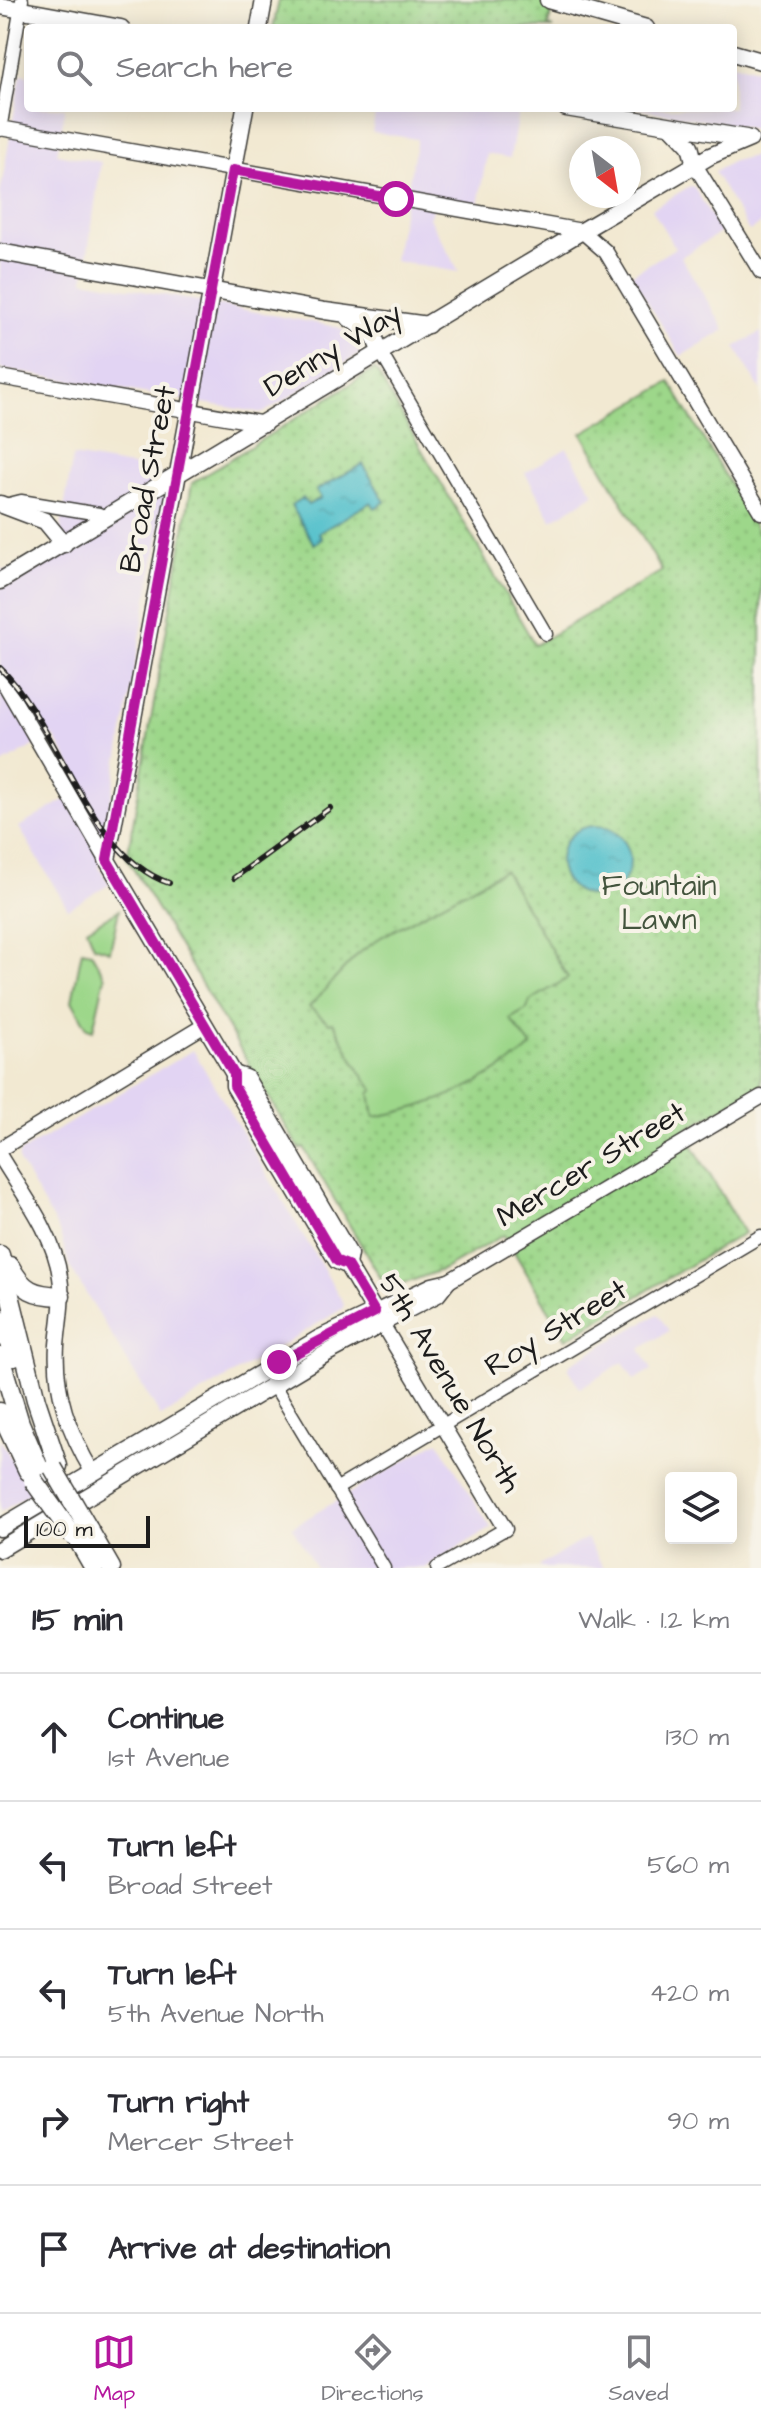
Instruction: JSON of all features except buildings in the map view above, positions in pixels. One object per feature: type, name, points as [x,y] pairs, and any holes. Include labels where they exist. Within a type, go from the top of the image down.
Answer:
[{"type":"highway","points":[[0,1246],[25,1289],[36,1294],[61,1296]]},
{"type":"highway","points":[[0,1255],[36,1400],[47,1472]]},
{"type":"highway","points":[[0,1319],[47,1472]]},
{"type":"highway","points":[[0,1357],[20,1423],[94,1568]]},
{"type":"highway","points":[[0,1412],[70,1496],[79,1535],[111,1568]]},
{"type":"main road","points":[[260,24],[264,0]]},
{"type":"main road","points":[[548,0],[632,24]]},
{"type":"main road","points":[[0,6],[21,5],[104,24]]},
{"type":"main road","points":[[737,54],[761,61]]},
{"type":"main road","name":"Broad Street","points":[[107,860],[244,112]]},
{"type":"main road","points":[[588,112],[756,140]]},
{"type":"main road","points":[[672,127],[690,146],[695,165],[761,272]]},
{"type":"main road","points":[[0,129],[582,231],[606,252],[761,512]]},
{"type":"main road","name":"Denny Way","points":[[0,581],[695,165],[756,140]]},
{"type":"main road","points":[[0,252],[325,311],[428,325]]},
{"type":"main road","points":[[325,311],[363,325],[377,339],[381,353]]},
{"type":"main road","points":[[0,377],[265,424]]},
{"type":"main road","points":[[2,505],[45,521],[64,544]]},
{"type":"main road","name":"5th Avenue North","points":[[0,676],[234,1074],[234,1086],[337,1261],[347,1265],[505,1529]]},
{"type":"main road","points":[[0,1149],[205,1025]]},
{"type":"main road","name":"Mercer Street","points":[[0,1549],[225,1415],[320,1338],[379,1318],[432,1285],[449,1281],[761,1097]]},
{"type":"main road","points":[[0,1156],[50,1243],[58,1266],[61,1296],[57,1361],[59,1390],[73,1437],[93,1473],[100,1476],[165,1438],[225,1415]]},
{"type":"main road","name":"Mercer Street","points":[[0,1528],[93,1473],[270,1377]]},
{"type":"street","points":[[0,129],[21,5]]},
{"type":"street","points":[[381,353],[546,634]]},
{"type":"street","points":[[2,505],[21,501],[99,514],[106,519]]},
{"type":"street","name":"Roy Street","points":[[336,1489],[761,1236]]},
{"type":"street","points":[[270,1377],[384,1568]]},
{"type":"street","points":[[437,1568],[505,1529]]},
{"type":"shaded area","points":[[737,64],[761,70],[761,130],[656,112],[737,112]]},
{"type":"shaded area","points":[[21,74],[24,74],[24,112],[64,112],[57,154],[101,162],[84,280],[337,327],[350,334],[362,353],[263,413],[0,369],[0,194]]},
{"type":"shaded area","points":[[375,112],[518,112],[510,158],[487,154],[478,205],[438,198],[429,218],[459,272],[394,261],[417,139],[372,132]]},
{"type":"shaded area","points":[[761,156],[761,224],[749,231],[714,172],[733,161]]},
{"type":"shaded area","points":[[690,186],[694,187],[721,232],[681,257],[725,330],[681,356],[631,275],[675,248],[652,209]]},
{"type":"shaded area","points":[[761,332],[761,390],[735,347]]},
{"type":"shaded area","points":[[567,448],[594,494],[552,520],[525,473]]},
{"type":"shaded area","points":[[73,456],[159,471],[165,499],[99,867],[110,884],[68,909],[19,827],[85,788],[53,735],[0,765],[0,569],[29,574],[56,557]]},
{"type":"shaded area","points":[[193,1050],[344,1304],[342,1309],[161,1417],[70,1267],[59,1231],[19,1161],[19,1153]]},
{"type":"shaded area","points":[[658,1314],[669,1331],[640,1349],[652,1370],[634,1380],[623,1362],[580,1388],[568,1368],[570,1364]]},
{"type":"shaded area","points":[[0,1439],[31,1493],[0,1512]]},
{"type":"shaded area","points":[[438,1441],[491,1528],[424,1568],[316,1568],[292,1527]]},
{"type":"shaded area","points":[[586,1538],[604,1568],[540,1568],[539,1566]]},
{"type":"green space","points":[[279,0],[555,0],[549,24],[274,24]]},
{"type":"green space","name":"Fountain Lawn","points":[[375,369],[535,645],[662,571],[582,433],[670,382],[761,537],[761,1085],[684,1131],[744,1233],[566,1339],[504,1235],[444,1269],[392,1288],[386,1287],[304,1148],[300,1150],[127,858],[192,483]]},
{"type":"green space","points":[[504,870],[568,978],[530,1001],[527,1009],[510,1019],[532,1047],[496,1072],[458,1092],[417,1107],[374,1117],[370,1093],[374,1090],[359,1070],[333,1022],[329,1023],[309,1007],[358,954],[381,937]]},
{"type":"green space","points":[[119,910],[110,951],[94,946],[87,929]]},
{"type":"green space","points":[[82,950],[91,952],[105,977],[93,1030],[87,1028],[72,1001]]},
{"type":"water","points":[[363,464],[385,502],[375,508],[371,502],[319,533],[322,539],[314,544],[291,505],[303,498],[308,505],[321,498],[316,490]]},
{"type":"water","points":[[602,826],[624,841],[630,861],[628,875],[620,886],[609,894],[588,896],[570,886],[562,875],[560,854],[570,836],[581,828]]},
{"type":"railway","points":[[0,668],[21,693],[96,819],[117,846],[141,868],[169,883]]},
{"type":"railway","points":[[234,878],[330,808]]},
{"type":"route","points":[[279,1362],[340,1327],[375,1312],[347,1265],[337,1261],[234,1086],[234,1074],[107,860],[136,712],[135,692],[178,477],[233,170],[396,199]]}]
